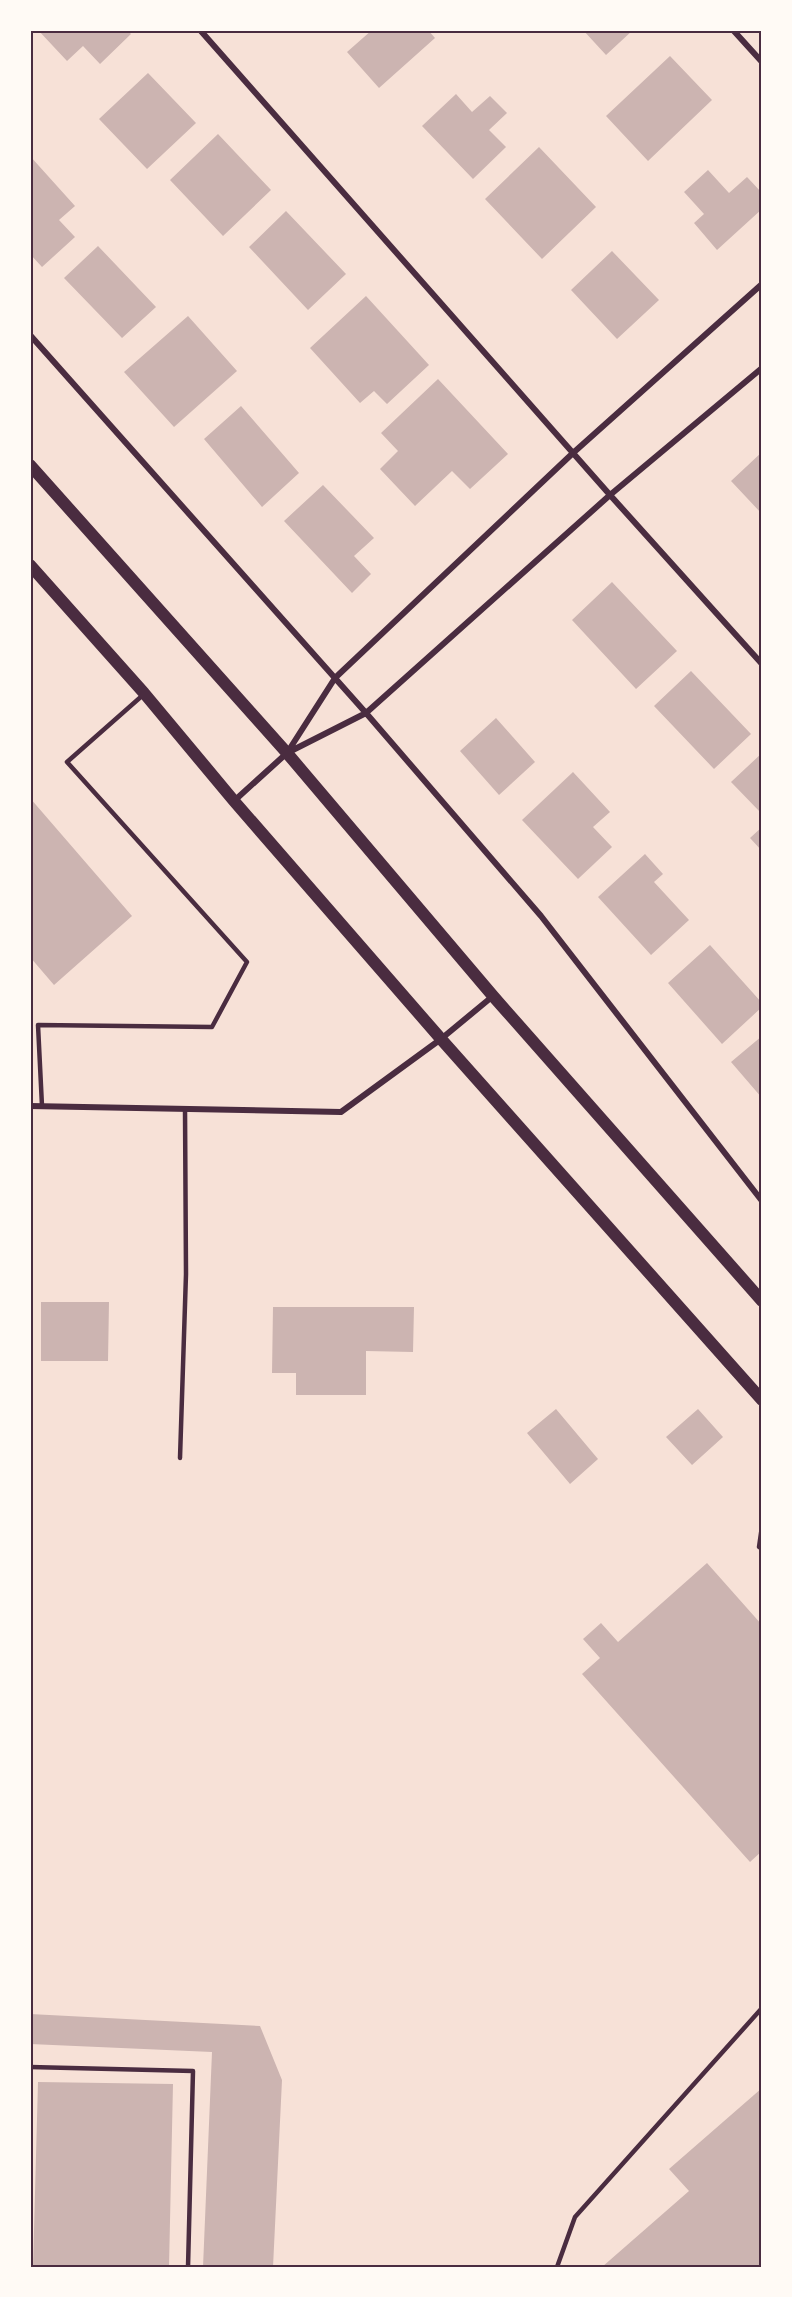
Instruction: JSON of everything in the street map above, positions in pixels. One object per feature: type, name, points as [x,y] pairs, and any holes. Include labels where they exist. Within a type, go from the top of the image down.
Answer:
[{"type":"main road","points":[[30,465],[287,753],[493,996],[762,1301]]},
{"type":"main road","points":[[30,565],[144,693],[234,801],[441,1039],[762,1400]]},
{"type":"street","points":[[200,30],[762,664]]},
{"type":"street","points":[[733,30],[762,62]]},
{"type":"street","points":[[287,753],[335,678],[573,453],[762,284]]},
{"type":"street","points":[[30,335],[366,712],[540,916],[762,1201]]},
{"type":"street","points":[[234,801],[287,753],[366,712],[610,495],[762,368]]},
{"type":"street","points":[[30,1106],[341,1112],[441,1039],[493,996]]},
{"type":"lane","points":[[42,1106],[38,1025],[212,1027],[248,962],[67,762],[144,693]]},
{"type":"lane","points":[[180,1458],[186,1274],[185,1109]]},
{"type":"lane","points":[[762,1526],[759,1547],[762,1550]]},
{"type":"lane","points":[[557,2267],[575,2217],[762,2008]]},
{"type":"lane","points":[[30,2067],[193,2071],[188,2267]]},
{"type":"building","points":[[38,30],[127,30],[131,34],[100,64],[83,46],[67,61]]},
{"type":"building","points":[[372,30],[428,30],[435,38],[379,88],[347,52]]},
{"type":"building","points":[[583,30],[633,30],[606,55]]},
{"type":"building","points":[[670,56],[712,100],[648,161],[606,116]]},
{"type":"building","points":[[148,73],[196,123],[147,169],[99,119]]},
{"type":"building","points":[[456,94],[472,112],[490,96],[507,113],[489,130],[506,147],[473,179],[422,126]]},
{"type":"building","points":[[218,134],[271,190],[223,236],[170,180]]},
{"type":"building","points":[[539,147],[596,207],[542,259],[485,199]]},
{"type":"building","points":[[30,156],[75,206],[59,220],[75,237],[42,267],[30,254]]},
{"type":"building","points":[[708,170],[729,193],[747,177],[762,193],[762,209],[717,250],[694,223],[704,214],[684,192]]},
{"type":"building","points":[[286,211],[346,274],[308,310],[249,247]]},
{"type":"building","points":[[98,246],[156,307],[122,338],[64,278]]},
{"type":"building","points":[[612,251],[659,300],[617,339],[571,290]]},
{"type":"building","points":[[366,296],[429,365],[387,404],[374,391],[360,403],[310,348]]},
{"type":"building","points":[[188,316],[237,371],[174,427],[124,372]]},
{"type":"building","points":[[438,379],[508,454],[470,489],[452,471],[415,506],[380,469],[398,451],[381,433]]},
{"type":"building","points":[[241,406],[299,473],[262,507],[204,439]]},
{"type":"building","points":[[762,452],[762,514],[731,481]]},
{"type":"building","points":[[323,485],[374,538],[354,556],[371,574],[352,593],[284,521]]},
{"type":"building","points":[[612,582],[677,651],[636,689],[572,620]]},
{"type":"building","points":[[691,671],[751,734],[714,769],[654,706]]},
{"type":"building","points":[[496,718],[535,762],[499,795],[460,751]]},
{"type":"building","points":[[762,753],[762,814],[731,782]]},
{"type":"building","points":[[573,772],[610,812],[593,827],[612,847],[578,879],[522,820]]},
{"type":"building","points":[[30,798],[132,916],[54,985],[30,957]]},
{"type":"building","points":[[762,827],[762,851],[750,838]]},
{"type":"building","points":[[645,854],[663,874],[654,882],[689,920],[651,955],[598,897]]},
{"type":"building","points":[[710,945],[762,1003],[762,1007],[722,1044],[668,983]]},
{"type":"building","points":[[762,1036],[762,1098],[731,1062]]},
{"type":"building","points":[[41,1302],[109,1302],[108,1361],[41,1361]]},
{"type":"building","points":[[273,1307],[414,1307],[413,1352],[366,1351],[366,1395],[296,1395],[296,1373],[272,1373]]},
{"type":"building","points":[[556,1409],[598,1459],[570,1484],[527,1433]]},
{"type":"building","points":[[698,1409],[723,1437],[692,1465],[666,1437]]},
{"type":"building","points":[[707,1563],[762,1625],[762,1851],[750,1862],[582,1674],[600,1658],[583,1639],[601,1623],[618,1642]]},
{"type":"building","points":[[30,2014],[260,2026],[282,2080],[273,2267],[203,2267],[212,2052],[30,2044]]},
{"type":"building","points":[[38,2082],[173,2084],[169,2267],[33,2267]]},
{"type":"building","points":[[762,2088],[762,2267],[602,2267],[689,2191],[669,2169]]}]
